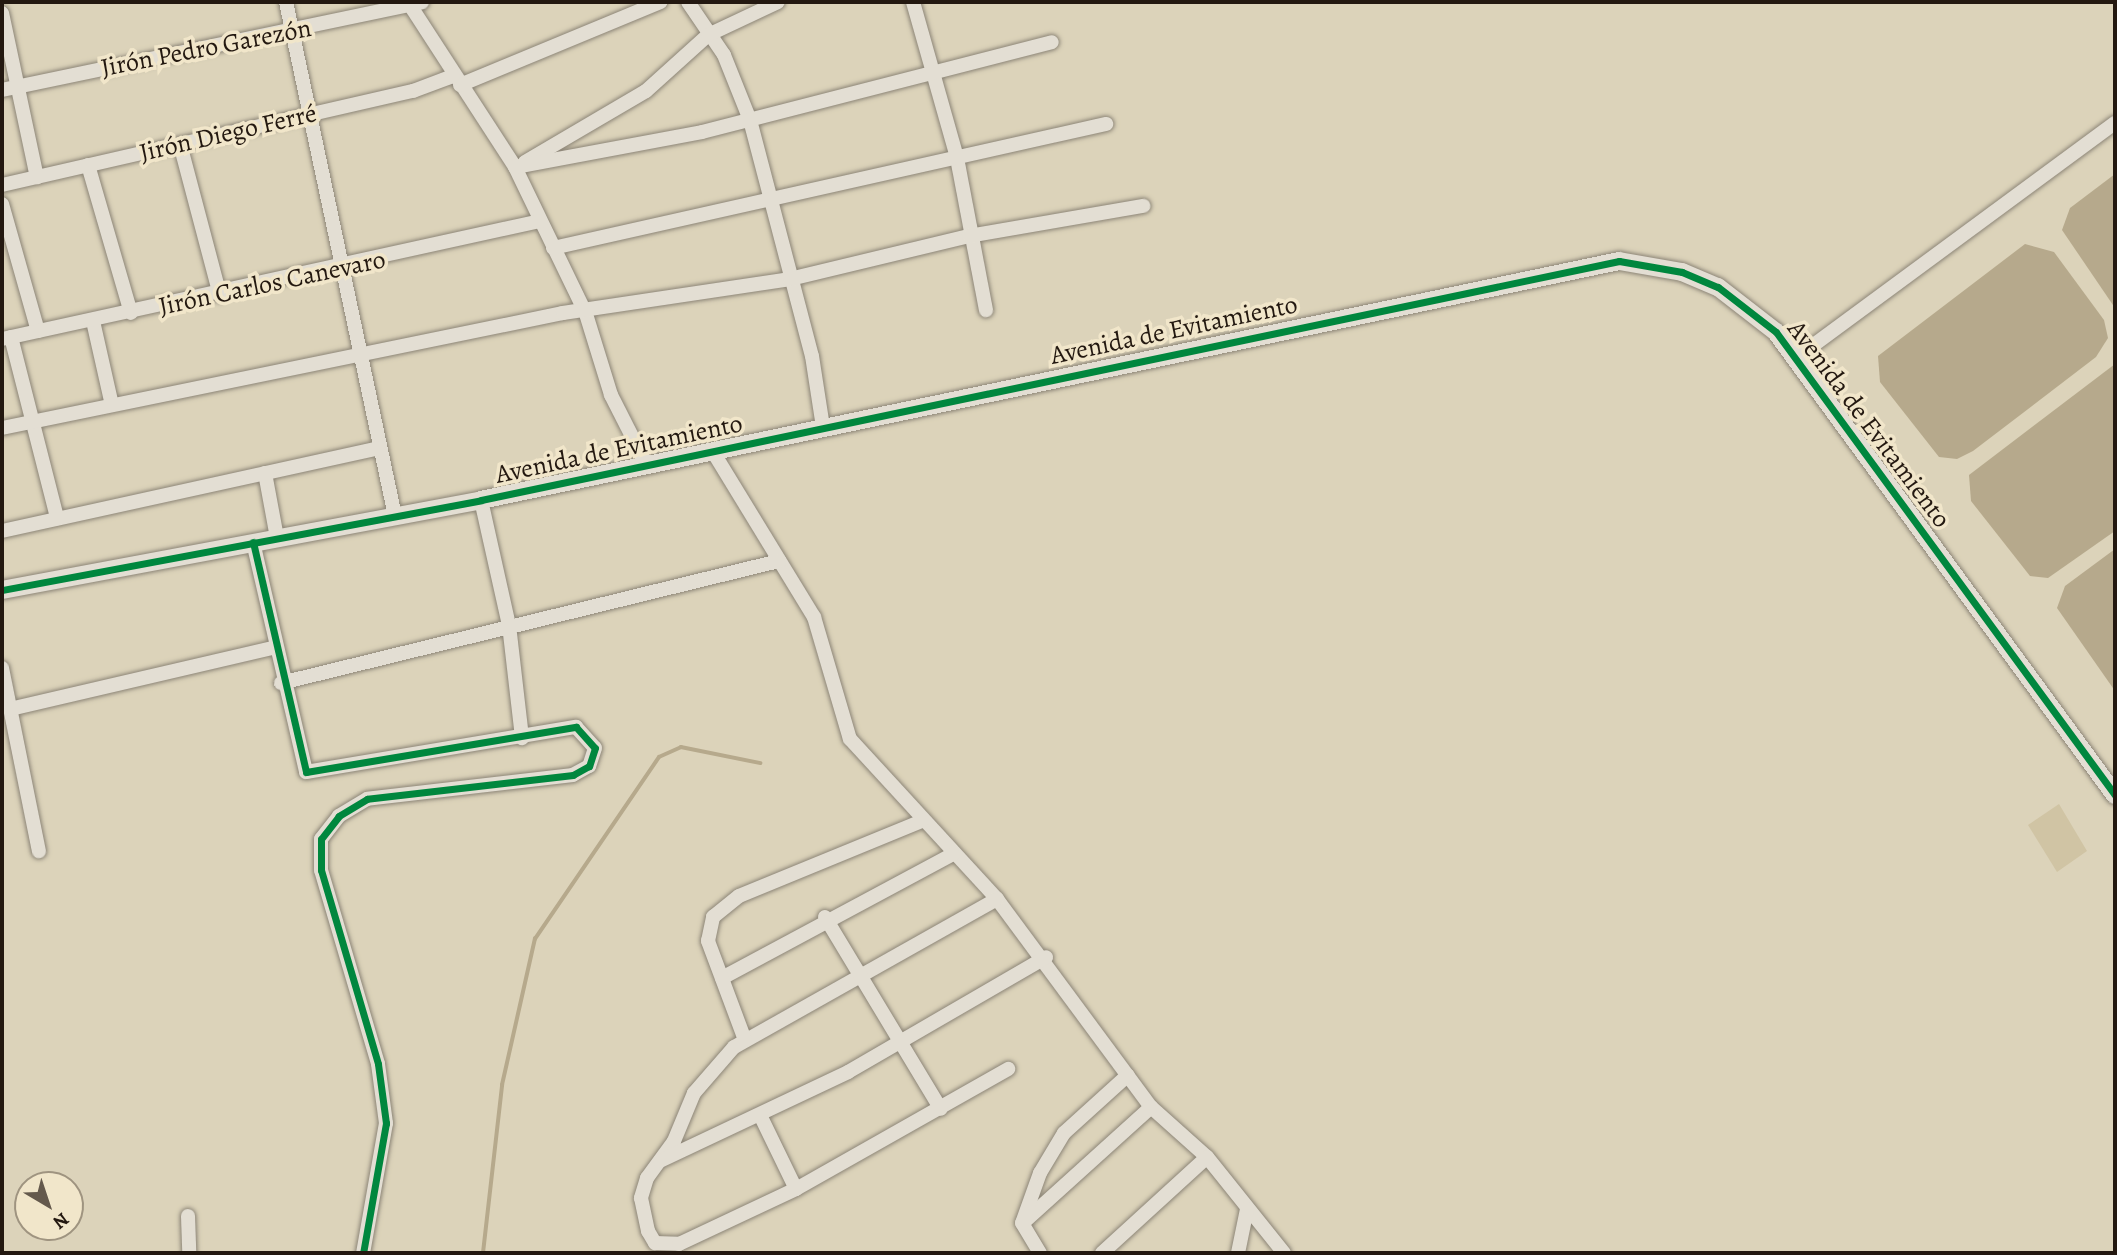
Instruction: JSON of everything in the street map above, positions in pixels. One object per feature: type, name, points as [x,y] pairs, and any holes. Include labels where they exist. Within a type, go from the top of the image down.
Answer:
[{"type":"street","points":[[286,2],[312,114],[357,355],[395,516]]},
{"type":"street","name":"Jirón Diego Ferré","points":[[2,184],[457,81],[660,2]]},
{"type":"street","points":[[688,2],[724,55],[750,120],[823,426]]},
{"type":"street","points":[[515,167],[646,91],[708,35],[778,2]]},
{"type":"street","points":[[913,2],[957,158],[969,236],[986,310]]},
{"type":"street","points":[[413,3],[457,81],[515,167],[586,314],[611,396],[646,464]]},
{"type":"street","name":"Jirón Pedro Garezón","points":[[2,90],[413,3]]},
{"type":"street","points":[[2,13],[37,177]]},
{"type":"street","points":[[515,167],[750,120],[1052,43]]},
{"type":"street","points":[[1796,358],[2115,123]]},
{"type":"street","points":[[554,248],[1106,124]]},
{"type":"street","points":[[180,144],[220,295]]},
{"type":"street","points":[[88,165],[131,313]]},
{"type":"street","points":[[2,204],[38,331]]},
{"type":"street","points":[[2,428],[564,313],[586,314],[790,279],[969,236],[1143,206]]},
{"type":"street","name":"Jirón Carlos Canevaro","points":[[6,338],[220,295],[540,221]]},
{"type":"street","name":"Avenida de Evitamiento","points":[[2,590],[481,500],[823,426],[1619,261],[1682,272],[1718,287],[1761,316],[1796,358],[2115,795]]},
{"type":"street","points":[[93,321],[111,405]]},
{"type":"street","points":[[6,338],[35,421],[57,518]]},
{"type":"street","points":[[2,531],[379,448]]},
{"type":"street","points":[[712,450],[814,617],[844,729],[922,821],[997,899],[1046,957],[1151,1107],[1207,1157],[1284,1253]]},
{"type":"street","points":[[265,473],[277,537]]},
{"type":"street","points":[[481,500],[509,625],[522,738]]},
{"type":"street","points":[[253,542],[281,683],[306,772],[576,727],[593,740],[594,758],[573,775],[367,799],[339,816],[321,839],[321,870],[378,1064],[386,1123],[363,1253]]},
{"type":"street","points":[[281,683],[779,561]]},
{"type":"street","points":[[8,717],[273,648]]},
{"type":"street","points":[[2,668],[8,717],[39,851]]},
{"type":"street","points":[[745,1040],[708,941],[713,917],[739,896],[922,821]]},
{"type":"street","points":[[722,978],[825,917],[953,854]]},
{"type":"street","points":[[997,899],[862,978],[745,1040],[700,1085],[659,1162],[641,1198],[648,1231],[661,1246],[679,1244],[796,1189],[1008,1069]]},
{"type":"street","points":[[825,917],[941,1109]]},
{"type":"street","points":[[659,1162],[761,1117],[900,1043],[1046,957]]},
{"type":"street","points":[[1040,1253],[1023,1223],[1040,1173],[1064,1133],[1128,1075]]},
{"type":"street","points":[[1023,1223],[1151,1107]]},
{"type":"street","points":[[761,1117],[796,1189]]},
{"type":"street","points":[[1102,1253],[1207,1157]]},
{"type":"street","points":[[1238,1253],[1247,1209]]},
{"type":"street","points":[[188,1216],[192,1251]]},
{"type":"shaded area","points":[[2115,174],[2115,308],[2062,230],[2070,208]]},
{"type":"shaded area","points":[[2025,244],[2054,252],[2104,320],[2108,338],[2096,357],[1973,451],[1957,459],[1939,457],[1880,382],[1878,356]]},
{"type":"shaded area","points":[[2115,364],[2115,531],[2048,578],[2030,576],[1971,501],[1969,475]]},
{"type":"shaded area","points":[[2115,549],[2115,691],[2057,608],[2065,586]]},
{"type":"shaded area","points":[[2059,804],[2087,851],[2057,872],[2028,825]]},
{"type":"waterway","points":[[483,1253],[502,1085],[535,939],[659,757],[681,747],[760,763]]},
{"type":"cycle path","points":[[2,590],[481,500],[1619,261],[1682,272],[1718,287],[1776,332],[2115,795]]},
{"type":"cycle path","points":[[253,542],[306,772],[576,727],[595,748],[589,766],[573,775],[367,799],[339,816],[321,839],[321,870],[378,1064],[386,1123],[363,1253]]}]
